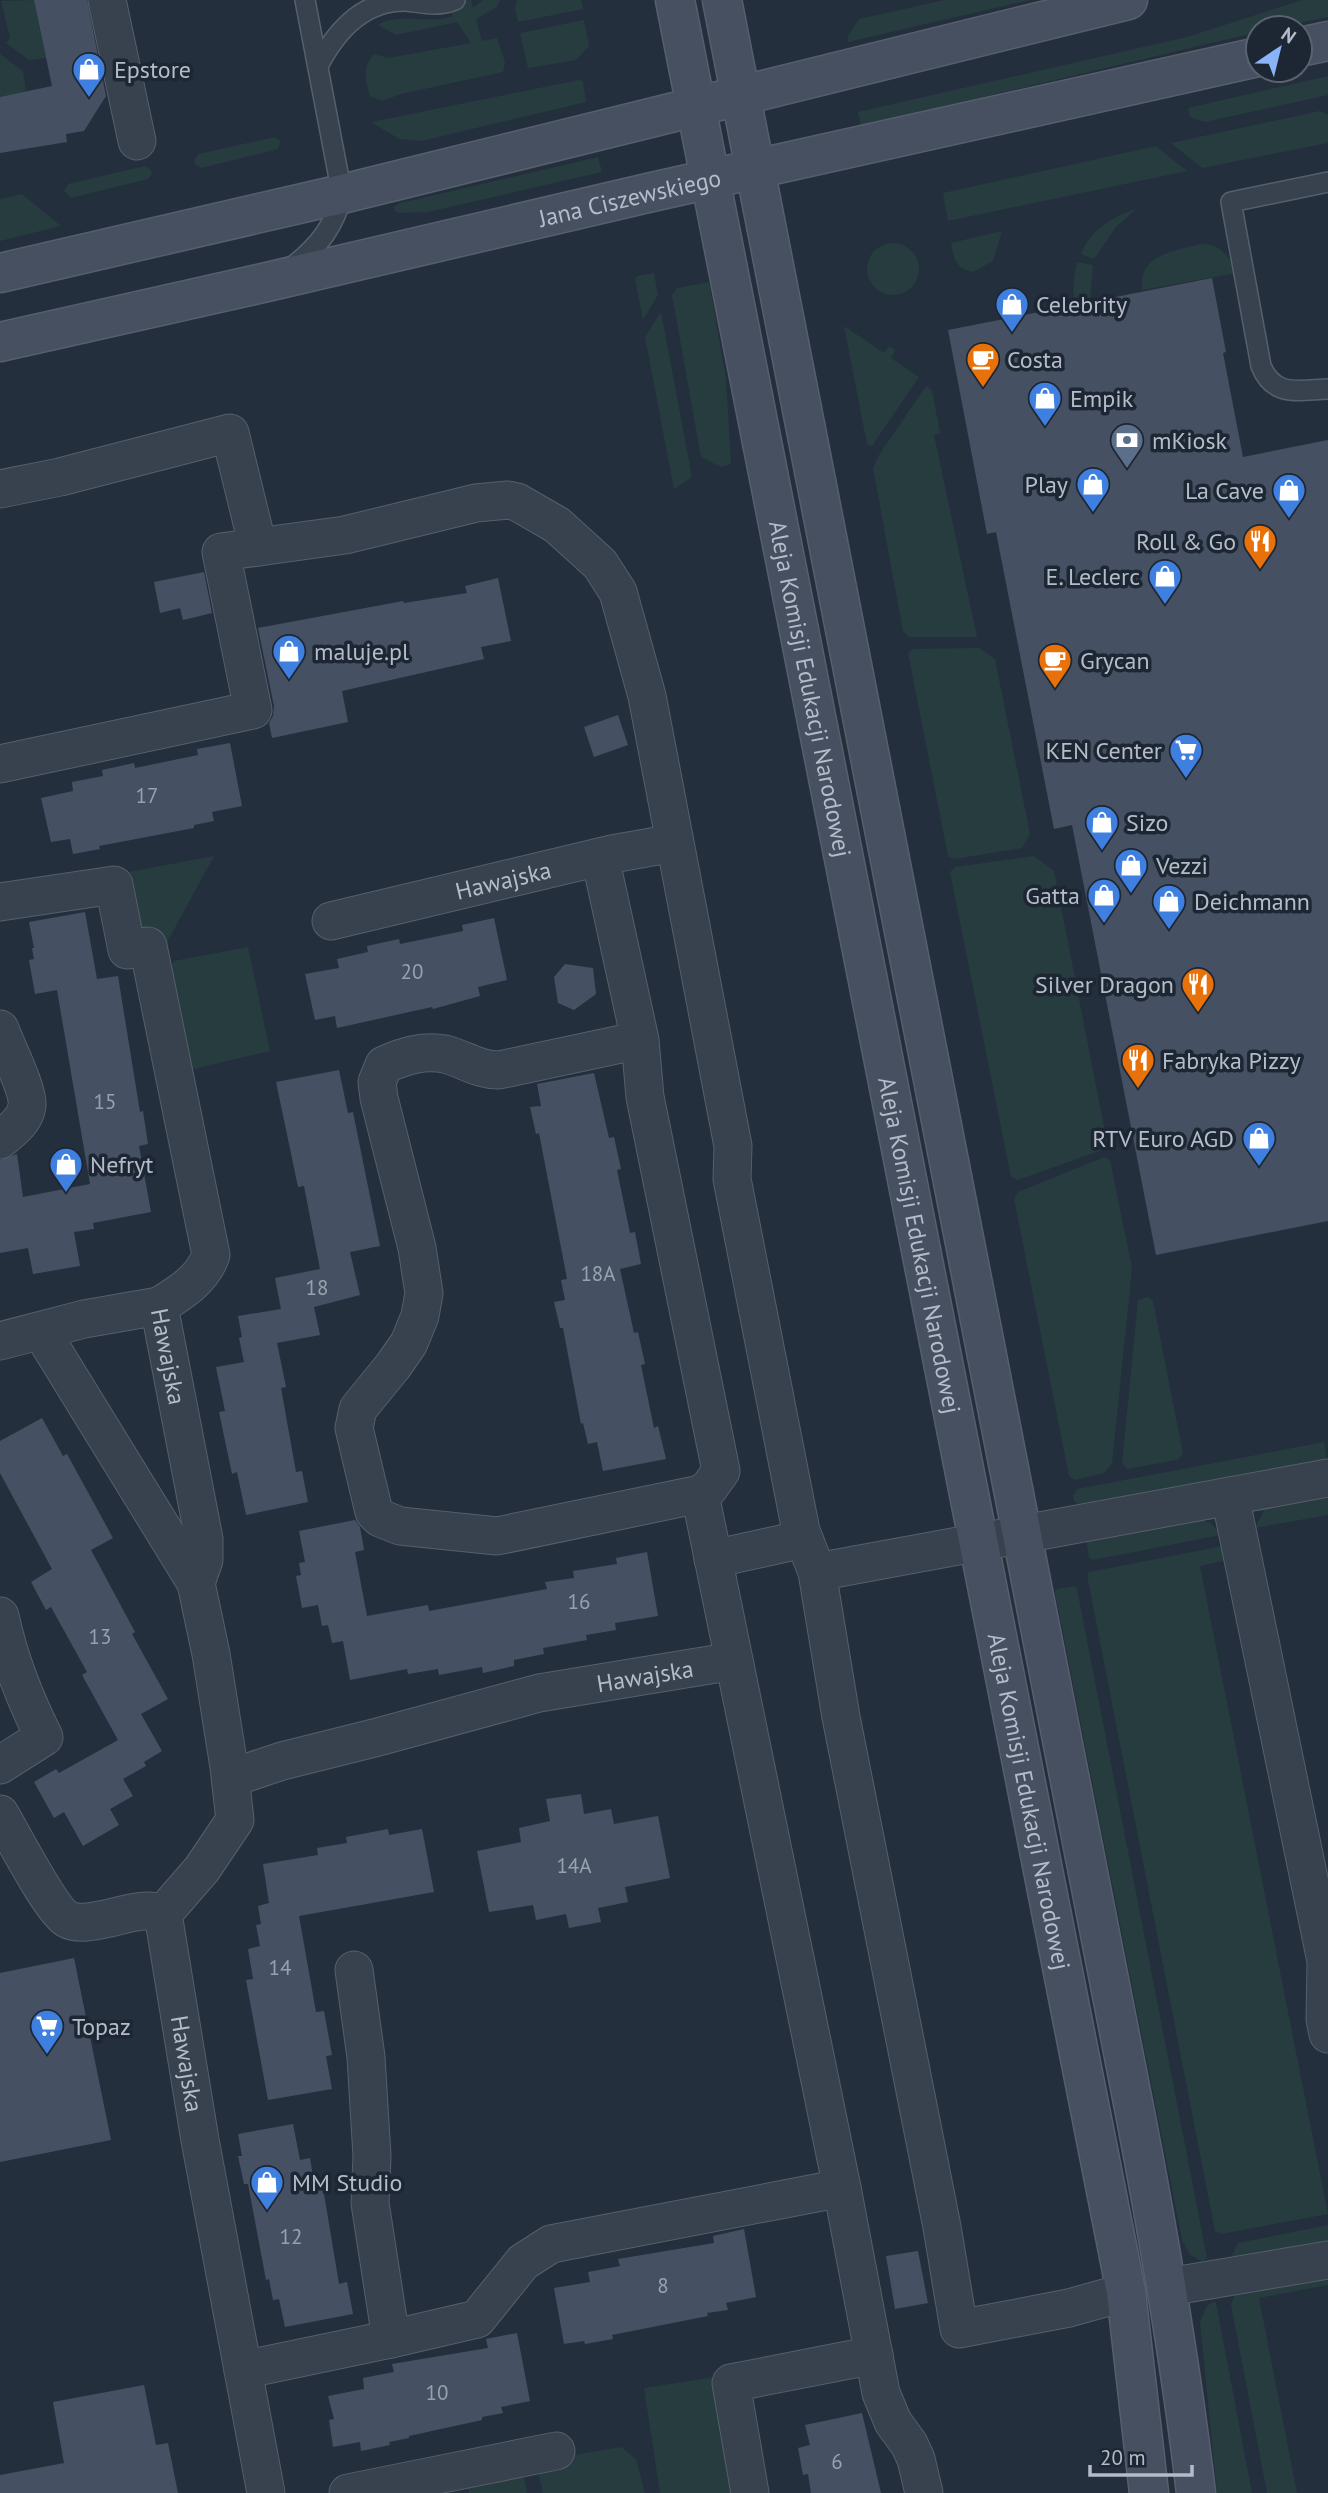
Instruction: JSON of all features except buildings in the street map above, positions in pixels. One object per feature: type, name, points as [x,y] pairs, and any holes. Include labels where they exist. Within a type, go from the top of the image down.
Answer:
[{"type":"main road","name":"Aleja Komisji Edukacji Narodowej","points":[[675,0],[1126,2292],[1149,2493]]},
{"type":"main road","name":"Aleja Komisji Edukacji Narodowej","points":[[722,0],[1168,2287],[1181,2365],[1196,2493]]},
{"type":"main road","points":[[0,273],[342,194],[1128,0]]},
{"type":"main road","name":"Jana Ciszewskiego","points":[[0,342],[1244,60]]},
{"type":"street","points":[[107,0],[137,141]]},
{"type":"street","points":[[0,489],[61,477],[230,433],[258,547]]},
{"type":"street","points":[[0,764],[253,710],[221,552],[345,535],[476,503],[508,500],[517,502],[557,525],[600,564],[618,592],[647,696],[733,1146],[732,1179],[810,1555],[942,2227],[959,2329],[1069,2308],[1126,2292]]},
{"type":"street","name":"Hawajska","points":[[331,921],[600,857],[674,844]]},
{"type":"street","points":[[600,857],[639,1040],[645,1097],[722,1471],[709,1488],[700,1494],[497,1535],[400,1526],[380,1518],[374,1512],[354,1427],[358,1409],[409,1343],[420,1316],[424,1293],[417,1248],[379,1098],[377,1082],[384,1065],[402,1056],[422,1053],[445,1054],[484,1070],[499,1070],[639,1040]]},
{"type":"street","name":"Hawajska","points":[[0,902],[114,884],[127,950],[148,946],[211,1255],[200,1275],[187,1288],[159,1306],[204,1539],[204,1560],[196,1583],[211,1654],[235,1820],[202,1869],[163,1914],[200,2140],[266,2493]]},
{"type":"street","points":[[0,1029],[27,1105],[22,1121],[0,1140]]},
{"type":"street","points":[[0,1341],[84,1319],[159,1306]]},
{"type":"street","points":[[41,1331],[196,1583]]},
{"type":"street","points":[[713,1559],[810,1555],[977,1542],[1328,1478]]},
{"type":"street","points":[[700,1494],[842,2188],[881,2393],[893,2422],[916,2459],[924,2493]]},
{"type":"street","points":[[1230,1496],[1326,1961],[1327,2024]]},
{"type":"street","points":[[0,1616],[8,1655],[44,1737],[0,1765]]},
{"type":"street","name":"Hawajska","points":[[231,1778],[282,1761],[539,1693],[734,1661]]},
{"type":"street","points":[[0,1814],[55,1907],[68,1920],[92,1921],[148,1910],[163,1914]]},
{"type":"street","points":[[354,1969],[366,2057],[372,2155],[370,2203],[391,2339]]},
{"type":"street","points":[[243,2370],[477,2319],[523,2262],[551,2244],[842,2188]]},
{"type":"street","points":[[1168,2287],[1328,2260]]},
{"type":"street","points":[[750,2493],[731,2383],[874,2355]]},
{"type":"street","points":[[348,2493],[556,2451]]},
{"type":"lane","points":[[267,282],[293,267],[316,247],[330,229],[342,194],[305,0]]},
{"type":"lane","points":[[318,66],[337,33],[371,7],[398,1],[437,5],[455,0]]},
{"type":"lane","points":[[1328,182],[1231,202],[1261,366],[1266,377],[1277,388],[1292,391],[1328,389]]},
{"type":"green space","points":[[34,0],[46,58],[29,60],[6,43],[10,38],[1,1]]},
{"type":"green space","points":[[444,0],[471,0],[473,8],[483,0],[500,0],[497,7],[476,19],[482,41],[497,38],[505,62],[503,72],[401,94],[382,101],[370,96],[366,74],[374,54],[388,58],[471,43],[457,22],[396,35],[378,25],[395,19],[453,16]]},
{"type":"green space","points":[[517,0],[581,0],[583,9],[518,22],[515,9]]},
{"type":"green space","points":[[945,0],[1030,0],[848,42],[848,36],[859,19]]},
{"type":"green space","points":[[1302,0],[1328,0],[1328,17],[1314,20],[1314,14],[1258,14]]},
{"type":"green space","points":[[1244,19],[1244,35],[861,126],[858,112],[1187,37]]},
{"type":"green space","points":[[584,20],[589,46],[576,60],[528,68],[520,33]]},
{"type":"green space","points":[[0,54],[23,71],[26,92],[0,97]]},
{"type":"green space","points":[[1328,76],[1328,95],[1205,122],[1190,117],[1188,108],[1293,84],[1314,84],[1314,79]]},
{"type":"green space","points":[[583,81],[586,102],[421,141],[399,139],[371,122]]},
{"type":"green space","points":[[1320,111],[1328,115],[1328,143],[1202,168],[1171,143]]},
{"type":"green space","points":[[275,137],[281,141],[278,149],[201,168],[194,161],[198,154]]},
{"type":"green space","points":[[1156,146],[1187,171],[948,221],[943,193]]},
{"type":"green space","points":[[598,157],[602,172],[428,212],[395,211],[394,207],[400,203]]},
{"type":"green space","points":[[145,166],[152,174],[148,179],[71,198],[64,191],[68,184]]},
{"type":"green space","points":[[22,194],[61,226],[0,241],[0,199]]},
{"type":"green space","points":[[1136,209],[1116,227],[1094,259],[1081,254],[1090,238],[1103,225]]},
{"type":"green space","points":[[1002,231],[993,261],[973,272],[962,268],[956,262],[951,243]]},
{"type":"green space","points":[[893,243],[912,250],[919,269],[912,288],[893,295],[874,288],[867,269],[874,250]]},
{"type":"green space","points":[[1200,244],[1223,251],[1236,273],[1142,290],[1142,278],[1151,262],[1159,256]]},
{"type":"green space","points":[[1077,262],[1093,265],[1090,301],[1073,304],[1074,277]]},
{"type":"green space","points":[[654,273],[658,295],[643,320],[635,279],[637,276]]},
{"type":"green space","points":[[709,282],[726,378],[731,464],[721,467],[701,457],[672,295],[677,288]]},
{"type":"green space","points":[[661,312],[692,477],[674,489],[645,337]]},
{"type":"green space","points":[[844,326],[884,353],[889,346],[896,350],[891,358],[919,377],[872,446],[867,444]]},
{"type":"green space","points":[[926,386],[932,390],[940,433],[934,435],[977,637],[909,637],[903,631],[873,468]]},
{"type":"green space","points":[[979,648],[995,659],[1030,834],[1022,848],[954,859],[948,856],[908,653],[914,649]]},
{"type":"green space","points":[[214,856],[165,946],[132,938],[118,874]]},
{"type":"green space","points":[[1034,856],[1054,871],[1107,1142],[1102,1150],[1018,1180],[1011,1177],[950,872],[955,867]]},
{"type":"green space","points":[[248,947],[270,1051],[185,1071],[164,977],[174,961]]},
{"type":"green space","points":[[1104,1157],[1110,1160],[1132,1268],[1112,1464],[1104,1473],[1074,1480],[1069,1476],[1014,1199],[1018,1192]]},
{"type":"green space","points":[[1148,1297],[1153,1301],[1183,1454],[1177,1460],[1127,1469],[1122,1463],[1138,1300]]},
{"type":"green space","points":[[1324,1442],[1327,1460],[1081,1507],[1074,1501],[1073,1496],[1077,1489]]},
{"type":"green space","points":[[1328,1489],[1328,1515],[1255,1528],[1267,1505]]},
{"type":"green space","points":[[1194,1517],[1212,1524],[1221,1535],[1093,1560],[1089,1558],[1086,1539]]},
{"type":"green space","points":[[1223,1546],[1227,1560],[1200,1566],[1328,2214],[1221,2234],[1215,2231],[1087,1575],[1089,1572]]},
{"type":"green space","points":[[1074,1586],[1077,1589],[1207,2258],[1202,2261],[1190,2255],[1182,2240],[1055,1592],[1057,1589]]},
{"type":"green space","points":[[1328,2225],[1328,2241],[1230,2260],[1238,2243]]},
{"type":"green space","points":[[1328,2277],[1328,2285],[1259,2298],[1297,2493],[1267,2493],[1231,2305],[1236,2292]]},
{"type":"green space","points":[[1216,2303],[1252,2493],[1217,2493],[1200,2322],[1207,2306]]},
{"type":"green space","points":[[715,2377],[742,2493],[660,2493],[644,2388]]},
{"type":"green space","points":[[621,2447],[636,2459],[645,2493],[543,2493],[536,2464]]},
{"type":"green space","points":[[522,2467],[527,2493],[469,2493],[466,2478]]},
{"type":"place","name":"Epstore","points":[[89,99]]},
{"type":"place","name":"Celebrity","points":[[1012,334]]},
{"type":"place","name":"Costa","points":[[983,389]]},
{"type":"place","name":"Empik","points":[[1045,428]]},
{"type":"place","name":"mKiosk","points":[[1127,470]]},
{"type":"place","name":"Play","points":[[1093,514]]},
{"type":"place","name":"La Cave","points":[[1289,520]]},
{"type":"place","name":"Roll & Go","points":[[1260,571]]},
{"type":"place","name":"E. Leclerc","points":[[1165,606]]},
{"type":"place","name":"maluje.pl","points":[[289,681]]},
{"type":"place","name":"Grycan","points":[[1055,690]]},
{"type":"place","name":"KEN Center","points":[[1186,780]]},
{"type":"place","name":"Sizo","points":[[1102,852]]},
{"type":"place","name":"Vezzi","points":[[1131,895]]},
{"type":"place","name":"Gatta","points":[[1104,925]]},
{"type":"place","name":"Deichmann","points":[[1169,931]]},
{"type":"place","name":"Silver Dragon","points":[[1198,1014]]},
{"type":"place","name":"Fabryka Pizzy","points":[[1138,1090]]},
{"type":"place","name":"RTV Euro AGD","points":[[1259,1168]]},
{"type":"place","name":"Nefryt","points":[[66,1194]]},
{"type":"place","name":"Topaz","points":[[47,2056]]},
{"type":"place","name":"MM Studio","points":[[267,2212]]}]
